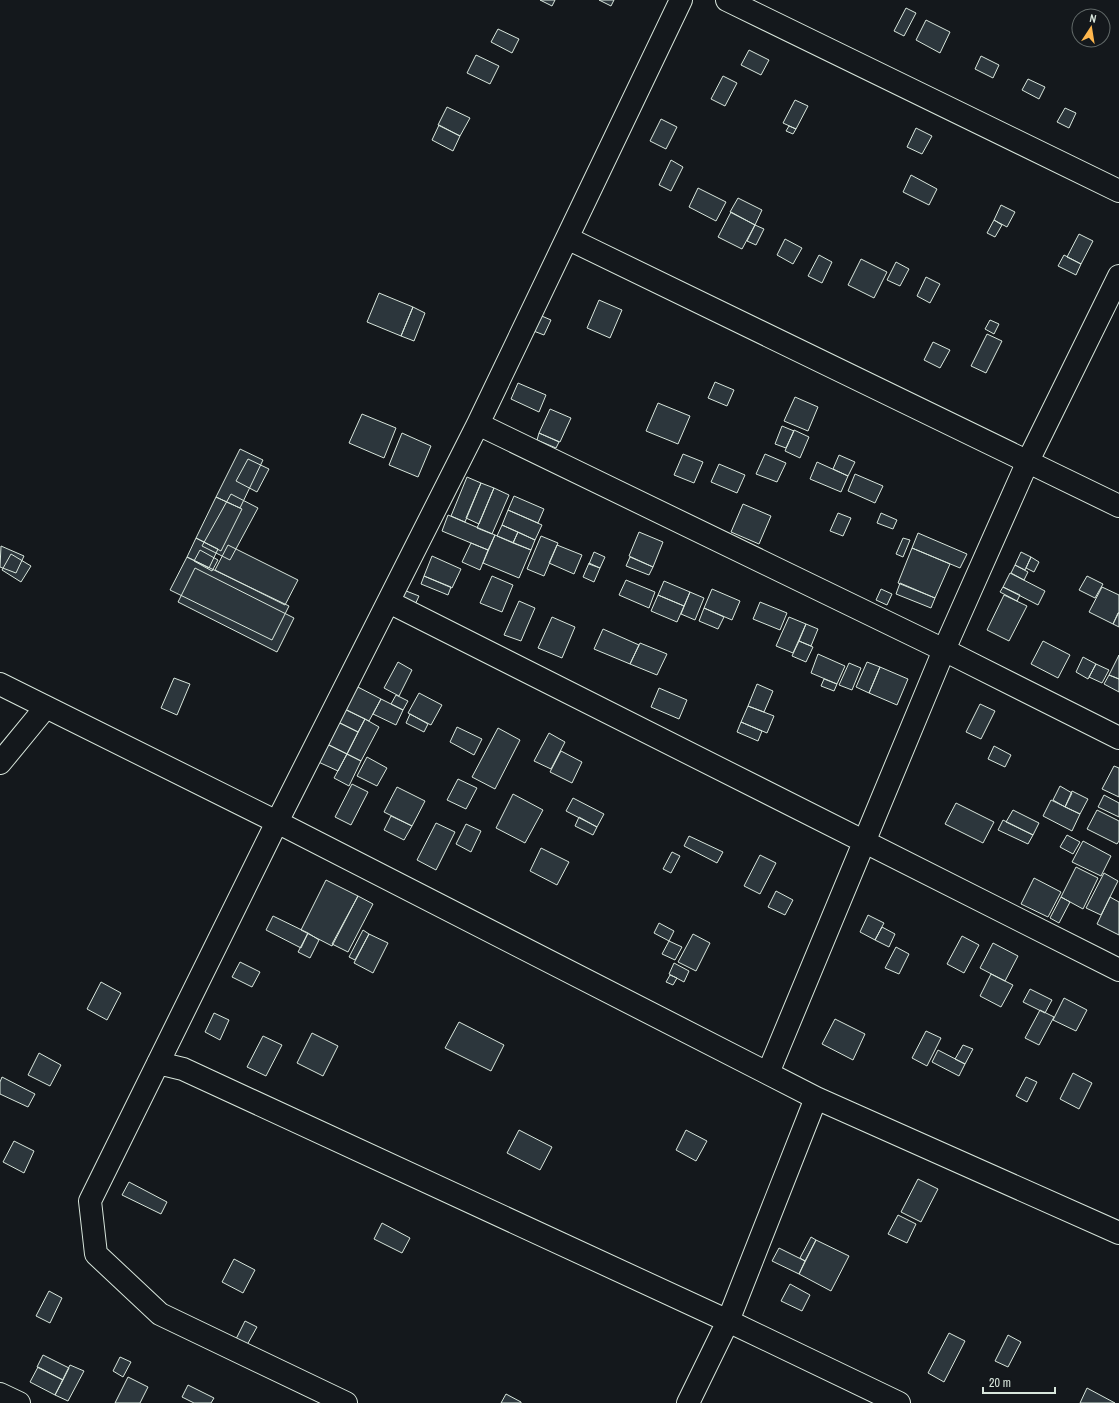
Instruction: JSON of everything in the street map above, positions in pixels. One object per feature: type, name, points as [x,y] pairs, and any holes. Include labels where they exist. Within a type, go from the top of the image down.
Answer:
[{"type":"street","points":[[346,1403],[160,1314],[96,1254],[90,1201],[277,822],[478,424],[681,0]]},
{"type":"street","points":[[727,0],[1119,191]]},
{"type":"street","points":[[567,238],[1119,506]]},
{"type":"street","points":[[768,1073],[944,650],[1028,461],[1119,276]]},
{"type":"street","points":[[478,424],[944,650],[1119,738]]},
{"type":"street","points":[[389,602],[1119,970]]},
{"type":"street","points":[[0,684],[277,822],[816,1098],[1119,1233]]},
{"type":"street","points":[[0,763],[46,707]]},
{"type":"street","points":[[158,1063],[183,1069],[728,1320],[899,1403]]},
{"type":"street","points":[[688,1403],[728,1320],[816,1098]]},
{"type":"street","points":[[0,1394],[19,1403]]},
{"type":"building","points":[[540,0],[555,0],[552,6]]},
{"type":"building","points":[[599,0],[614,0],[611,6]]},
{"type":"building","points":[[906,8],[916,13],[904,36],[894,31]]},
{"type":"building","points":[[926,20],[950,32],[940,53],[916,40]]},
{"type":"building","points":[[498,29],[519,39],[512,53],[491,42]]},
{"type":"building","points":[[749,50],[769,60],[761,75],[741,65]]},
{"type":"building","points":[[476,55],[499,66],[490,84],[467,73]]},
{"type":"building","points":[[981,56],[999,65],[993,78],[975,69]]},
{"type":"building","points":[[723,76],[737,83],[725,106],[711,99]]},
{"type":"building","points":[[1028,79],[1045,87],[1039,99],[1022,90]]},
{"type":"building","points":[[795,100],[808,106],[796,129],[783,123]]},
{"type":"building","points":[[447,107],[470,118],[460,136],[438,125]]},
{"type":"building","points":[[1065,108],[1076,113],[1069,128],[1057,122]]},
{"type":"building","points":[[661,119],[677,127],[666,149],[650,141]]},
{"type":"building","points":[[439,125],[460,136],[453,151],[432,140]]},
{"type":"building","points":[[789,126],[796,129],[793,134],[786,131]]},
{"type":"building","points":[[916,128],[932,136],[922,154],[907,147]]},
{"type":"building","points":[[671,160],[683,167],[671,191],[659,185]]},
{"type":"building","points":[[911,175],[937,189],[929,205],[903,192]]},
{"type":"building","points":[[698,188],[726,202],[716,221],[689,207]]},
{"type":"building","points":[[738,198],[762,210],[755,225],[730,212]]},
{"type":"building","points":[[1001,205],[1015,212],[1007,227],[994,220]]},
{"type":"building","points":[[731,212],[755,225],[742,249],[718,237]]},
{"type":"building","points":[[994,220],[1002,225],[995,237],[987,233]]},
{"type":"building","points":[[755,225],[764,229],[756,245],[747,241]]},
{"type":"building","points":[[1079,234],[1093,241],[1081,264],[1067,257]]},
{"type":"building","points":[[785,239],[802,248],[793,264],[777,255]]},
{"type":"building","points":[[819,255],[832,262],[822,283],[808,276]]},
{"type":"building","points":[[1064,255],[1081,264],[1076,275],[1058,266]]},
{"type":"building","points":[[861,259],[887,272],[874,298],[848,285]]},
{"type":"building","points":[[896,262],[909,269],[900,286],[887,280]]},
{"type":"building","points":[[926,277],[940,284],[930,303],[917,296]]},
{"type":"building","points":[[379,293],[413,307],[401,336],[367,322]]},
{"type":"building","points":[[599,300],[622,310],[610,338],[587,328]]},
{"type":"building","points":[[413,307],[425,313],[414,341],[401,336]]},
{"type":"building","points":[[537,314],[551,320],[544,335],[531,330]]},
{"type":"building","points":[[990,320],[999,324],[994,334],[985,329]]},
{"type":"building","points":[[987,334],[1002,341],[986,373],[971,366]]},
{"type":"building","points":[[933,342],[950,350],[940,368],[924,360]]},
{"type":"building","points":[[715,382],[734,390],[727,406],[708,398]]},
{"type":"building","points":[[518,383],[546,395],[539,412],[511,399]]},
{"type":"building","points":[[795,397],[818,407],[808,431],[784,421]]},
{"type":"building","points":[[658,403],[690,416],[678,444],[646,431]]},
{"type":"building","points":[[550,409],[571,418],[560,442],[539,433]]},
{"type":"building","points":[[362,414],[396,428],[384,458],[349,443]]},
{"type":"building","points":[[782,426],[794,431],[786,448],[775,444]]},
{"type":"building","points":[[794,430],[809,437],[800,458],[785,451]]},
{"type":"building","points":[[402,433],[431,446],[418,477],[389,465]]},
{"type":"building","points":[[539,433],[559,442],[556,448],[537,440]]},
{"type":"building","points":[[240,449],[263,460],[240,508],[216,497]]},
{"type":"building","points":[[683,454],[703,462],[694,483],[674,475]]},
{"type":"building","points":[[765,454],[786,463],[777,482],[756,474]]},
{"type":"building","points":[[839,455],[855,462],[848,476],[833,469]]},
{"type":"building","points":[[248,459],[269,469],[257,492],[236,481]]},
{"type":"building","points":[[817,462],[848,476],[841,492],[810,479]]},
{"type":"building","points":[[719,464],[745,475],[737,493],[711,482]]},
{"type":"building","points":[[855,474],[883,486],[875,503],[848,491]]},
{"type":"building","points":[[467,477],[481,483],[465,522],[451,516]]},
{"type":"building","points":[[481,483],[494,488],[479,524],[466,518]]},
{"type":"building","points":[[494,488],[509,495],[492,534],[477,528]]},
{"type":"building","points":[[231,494],[258,508],[230,560],[202,546]]},
{"type":"building","points":[[514,496],[544,509],[538,523],[508,510]]},
{"type":"building","points":[[216,497],[242,509],[221,551],[196,538]]},
{"type":"building","points":[[743,504],[771,516],[759,544],[731,532]]},
{"type":"building","points":[[508,510],[542,525],[535,540],[502,525]]},
{"type":"building","points":[[838,513],[851,518],[843,536],[830,531]]},
{"type":"building","points":[[881,513],[897,520],[893,529],[877,523]]},
{"type":"building","points":[[448,515],[495,535],[488,550],[442,531]]},
{"type":"building","points":[[502,525],[518,532],[513,543],[497,536]]},
{"type":"building","points":[[518,532],[535,540],[531,550],[513,543]]},
{"type":"building","points":[[639,532],[663,542],[653,567],[629,556]]},
{"type":"building","points":[[918,533],[967,554],[960,568],[912,548]]},
{"type":"building","points":[[495,535],[531,550],[519,578],[483,563]]},
{"type":"building","points":[[541,536],[558,543],[544,576],[527,569]]},
{"type":"building","points":[[196,538],[218,549],[209,568],[187,557]]},
{"type":"building","points":[[903,538],[910,540],[903,557],[896,554]]},
{"type":"building","points":[[471,543],[488,550],[480,570],[462,562]]},
{"type":"building","points":[[228,545],[298,580],[285,605],[215,570]]},
{"type":"building","points":[[557,545],[582,555],[574,574],[549,563]]},
{"type":"building","points":[[1,546],[24,556],[16,573],[0,567]]},
{"type":"building","points":[[912,548],[950,564],[935,598],[898,583]]},
{"type":"building","points":[[200,550],[218,560],[212,571],[194,561]]},
{"type":"building","points":[[594,552],[605,557],[600,568],[589,564]]},
{"type":"building","points":[[1021,552],[1031,557],[1025,570],[1015,565]]},
{"type":"building","points":[[11,554],[31,566],[21,582],[2,570]]},
{"type":"building","points":[[432,556],[461,569],[452,588],[424,576]]},
{"type":"building","points":[[187,557],[289,606],[272,640],[170,590]]},
{"type":"building","points":[[630,557],[653,567],[649,575],[626,566]]},
{"type":"building","points":[[1031,557],[1039,562],[1034,572],[1026,568]]},
{"type":"building","points":[[589,563],[600,568],[594,582],[583,577]]},
{"type":"building","points":[[1015,565],[1028,572],[1024,580],[1011,573]]},
{"type":"building","points":[[195,568],[294,618],[277,652],[178,602]]},
{"type":"building","points":[[1010,573],[1045,591],[1038,605],[1003,587]]},
{"type":"building","points":[[424,576],[451,587],[448,595],[421,584]]},
{"type":"building","points":[[492,576],[513,585],[502,612],[480,603]]},
{"type":"building","points":[[1087,576],[1103,584],[1095,598],[1079,590]]},
{"type":"building","points":[[626,580],[655,592],[649,608],[619,595]]},
{"type":"building","points":[[664,581],[690,592],[684,606],[658,595]]},
{"type":"building","points":[[900,583],[935,598],[931,608],[896,594]]},
{"type":"building","points":[[1003,587],[1020,595],[1017,601],[1000,592]]},
{"type":"building","points":[[1102,587],[1119,595],[1119,612],[1113,624],[1089,612]]},
{"type":"building","points":[[401,589],[419,596],[414,607],[397,600]]},
{"type":"building","points":[[712,589],[740,601],[732,620],[704,608]]},
{"type":"building","points":[[881,589],[892,594],[887,605],[876,600]]},
{"type":"building","points":[[690,592],[704,598],[695,620],[681,614]]},
{"type":"building","points":[[658,595],[684,606],[677,622],[651,611]]},
{"type":"building","points":[[1004,595],[1027,606],[1009,641],[987,630]]},
{"type":"building","points":[[519,601],[535,608],[521,641],[504,635]]},
{"type":"building","points":[[760,602],[787,613],[780,630],[753,619]]},
{"type":"building","points":[[704,608],[724,617],[718,629],[699,621]]},
{"type":"building","points":[[1119,613],[1119,627],[1113,624]]},
{"type":"building","points":[[552,617],[575,627],[562,658],[538,648]]},
{"type":"building","points":[[789,617],[806,624],[793,653],[776,646]]},
{"type":"building","points":[[806,624],[818,629],[811,646],[799,641]]},
{"type":"building","points":[[603,629],[639,645],[630,664],[594,649]]},
{"type":"building","points":[[799,641],[813,647],[806,662],[792,656]]},
{"type":"building","points":[[1043,641],[1070,655],[1058,678],[1031,664]]},
{"type":"building","points":[[640,643],[667,654],[657,675],[630,664]]},
{"type":"building","points":[[818,654],[845,666],[837,684],[811,673]]},
{"type":"building","points":[[1119,655],[1119,679],[1109,675]]},
{"type":"building","points":[[1083,657],[1096,664],[1088,679],[1076,672]]},
{"type":"building","points":[[398,662],[412,670],[399,696],[384,688]]},
{"type":"building","points":[[867,662],[880,667],[869,693],[856,687]]},
{"type":"building","points":[[849,663],[861,668],[852,690],[839,685]]},
{"type":"building","points":[[1096,664],[1109,670],[1102,683],[1089,677]]},
{"type":"building","points":[[880,667],[908,679],[897,705],[869,693]]},
{"type":"building","points":[[1109,675],[1119,679],[1119,692],[1104,684]]},
{"type":"building","points":[[174,678],[190,684],[177,715],[161,708]]},
{"type":"building","points":[[824,679],[837,684],[834,691],[821,686]]},
{"type":"building","points":[[757,684],[773,691],[764,712],[748,706]]},
{"type":"building","points":[[354,685],[381,699],[369,721],[342,708]]},
{"type":"building","points":[[659,688],[687,700],[679,719],[651,707]]},
{"type":"building","points":[[419,693],[442,705],[431,725],[408,713]]},
{"type":"building","points":[[396,695],[408,701],[403,710],[391,704]]},
{"type":"building","points":[[381,699],[403,710],[396,725],[373,714]]},
{"type":"building","points":[[980,704],[995,711],[981,739],[966,732]]},
{"type":"building","points":[[337,705],[365,719],[358,732],[330,718]]},
{"type":"building","points":[[748,706],[774,716],[767,733],[741,722]]},
{"type":"building","points":[[410,714],[428,724],[424,732],[406,723]]},
{"type":"building","points":[[330,718],[358,732],[347,754],[319,740]]},
{"type":"building","points":[[365,719],[379,727],[361,761],[347,754]]},
{"type":"building","points":[[741,722],[762,731],[758,741],[737,732]]},
{"type":"building","points":[[457,727],[482,739],[474,755],[450,742]]},
{"type":"building","points":[[498,728],[520,740],[495,789],[472,777]]},
{"type":"building","points":[[549,733],[565,742],[551,769],[534,761]]},
{"type":"building","points":[[321,741],[347,754],[338,771],[312,759]]},
{"type":"building","points":[[994,746],[1011,755],[1005,767],[988,759]]},
{"type":"building","points":[[561,751],[582,762],[572,783],[550,772]]},
{"type":"building","points":[[347,754],[361,761],[349,786],[334,778]]},
{"type":"building","points":[[367,757],[387,768],[377,786],[357,776]]},
{"type":"building","points":[[1114,766],[1119,768],[1119,797],[1102,789]]},
{"type":"building","points":[[458,779],[477,788],[466,809],[447,800]]},
{"type":"building","points":[[352,784],[368,792],[351,825],[335,817]]},
{"type":"building","points":[[1060,786],[1072,793],[1065,807],[1053,800]]},
{"type":"building","points":[[397,787],[425,801],[412,826],[384,812]]},
{"type":"building","points":[[1072,791],[1088,799],[1080,814],[1065,807]]},
{"type":"building","points":[[513,794],[543,810],[525,843],[496,828]]},
{"type":"building","points":[[1104,795],[1119,803],[1119,817],[1098,807]]},
{"type":"building","points":[[573,798],[604,814],[597,827],[566,811]]},
{"type":"building","points":[[1051,800],[1080,814],[1072,831],[1043,816]]},
{"type":"building","points":[[956,803],[994,822],[983,843],[945,824]]},
{"type":"building","points":[[1013,810],[1039,823],[1033,835],[1006,822]]},
{"type":"building","points":[[1097,810],[1119,821],[1119,841],[1117,844],[1087,829]]},
{"type":"building","points":[[391,816],[412,826],[404,840],[384,830]]},
{"type":"building","points":[[579,817],[597,827],[593,835],[575,826]]},
{"type":"building","points":[[1003,820],[1033,835],[1028,844],[998,830]]},
{"type":"building","points":[[436,823],[455,832],[436,870],[417,860]]},
{"type":"building","points":[[466,824],[481,831],[471,852],[456,844]]},
{"type":"building","points":[[1067,835],[1080,842],[1073,854],[1060,847]]},
{"type":"building","points":[[689,836],[723,852],[717,863],[684,846]]},
{"type":"building","points":[[1083,841],[1111,856],[1101,876],[1072,862]]},
{"type":"building","points":[[541,848],[569,862],[557,885],[530,871]]},
{"type":"building","points":[[672,852],[680,856],[671,873],[663,869]]},
{"type":"building","points":[[760,855],[776,863],[760,894],[744,886]]},
{"type":"building","points":[[1076,867],[1098,878],[1083,909],[1061,897]]},
{"type":"building","points":[[1104,873],[1118,881],[1101,915],[1086,908]]},
{"type":"building","points":[[1034,878],[1061,892],[1048,917],[1021,904]]},
{"type":"building","points":[[326,880],[358,896],[332,946],[301,930]]},
{"type":"building","points":[[776,891],[793,900],[785,915],[768,907]]},
{"type":"building","points":[[358,896],[373,904],[348,952],[332,944]]},
{"type":"building","points":[[1061,897],[1070,902],[1059,923],[1050,918]]},
{"type":"building","points":[[1110,897],[1119,902],[1119,935],[1097,924]]},
{"type":"building","points":[[868,915],[884,923],[875,940],[860,932]]},
{"type":"building","points":[[273,916],[308,933],[301,948],[266,930]]},
{"type":"building","points":[[659,923],[674,931],[669,941],[654,933]]},
{"type":"building","points":[[882,927],[895,934],[889,947],[875,940]]},
{"type":"building","points":[[363,930],[369,934],[355,960],[349,957]]},
{"type":"building","points":[[308,933],[319,940],[310,958],[298,952]]},
{"type":"building","points":[[369,934],[388,943],[373,973],[354,963]]},
{"type":"building","points":[[693,934],[710,943],[696,971],[678,962]]},
{"type":"building","points":[[962,936],[979,945],[964,973],[947,964]]},
{"type":"building","points":[[669,941],[682,947],[675,960],[662,954]]},
{"type":"building","points":[[993,943],[1018,956],[1005,981],[980,968]]},
{"type":"building","points":[[896,947],[909,954],[899,974],[885,968]]},
{"type":"building","points":[[240,962],[260,972],[252,987],[232,977]]},
{"type":"building","points":[[674,963],[689,971],[684,982],[669,974]]},
{"type":"building","points":[[991,974],[1013,985],[1001,1007],[980,996]]},
{"type":"building","points":[[670,975],[677,978],[673,985],[666,982]]},
{"type":"building","points":[[101,982],[121,993],[107,1020],[87,1009]]},
{"type":"building","points":[[1030,989],[1052,1000],[1045,1013],[1023,1002]]},
{"type":"building","points":[[1064,998],[1087,1010],[1076,1031],[1053,1020]]},
{"type":"building","points":[[1040,1010],[1054,1017],[1039,1045],[1025,1038]]},
{"type":"building","points":[[214,1013],[229,1020],[220,1040],[205,1032]]},
{"type":"building","points":[[835,1019],[865,1034],[853,1060],[822,1044]]},
{"type":"building","points":[[459,1022],[504,1045],[491,1071],[445,1048]]},
{"type":"building","points":[[926,1031],[941,1038],[927,1066],[912,1058]]},
{"type":"building","points":[[312,1033],[338,1046],[323,1076],[297,1063]]},
{"type":"building","points":[[263,1036],[282,1045],[266,1076],[247,1067]]},
{"type":"building","points":[[963,1045],[973,1049],[965,1064],[955,1059]]},
{"type":"building","points":[[938,1050],[965,1064],[959,1076],[932,1062]]},
{"type":"building","points":[[39,1053],[61,1065],[50,1086],[28,1075]]},
{"type":"building","points":[[1073,1073],[1092,1083],[1079,1109],[1060,1099]]},
{"type":"building","points":[[2,1077],[35,1094],[28,1107],[0,1094],[0,1082]]},
{"type":"building","points":[[1026,1077],[1037,1082],[1027,1102],[1016,1096]]},
{"type":"building","points":[[519,1130],[552,1147],[540,1170],[507,1153]]},
{"type":"building","points":[[686,1130],[707,1141],[696,1161],[676,1150]]},
{"type":"building","points":[[14,1141],[34,1151],[24,1173],[3,1162]]},
{"type":"building","points":[[918,1179],[938,1189],[921,1222],[901,1212]]},
{"type":"building","points":[[129,1182],[167,1202],[161,1214],[122,1195]]},
{"type":"building","points":[[898,1215],[916,1224],[907,1243],[888,1234]]},
{"type":"building","points":[[382,1223],[410,1238],[402,1253],[374,1239]]},
{"type":"building","points":[[811,1237],[816,1240],[805,1261],[800,1258]]},
{"type":"building","points":[[816,1240],[849,1256],[831,1291],[799,1274]]},
{"type":"building","points":[[779,1248],[805,1261],[799,1274],[772,1261]]},
{"type":"building","points":[[234,1259],[255,1270],[243,1293],[222,1282]]},
{"type":"building","points":[[790,1284],[810,1295],[802,1311],[781,1301]]},
{"type":"building","points":[[49,1291],[62,1298],[50,1323],[36,1316]]},
{"type":"building","points":[[245,1321],[257,1327],[247,1345],[236,1339]]},
{"type":"building","points":[[949,1333],[965,1341],[944,1382],[928,1373]]},
{"type":"building","points":[[1008,1335],[1021,1342],[1008,1367],[995,1361]]},
{"type":"building","points":[[43,1355],[69,1368],[63,1380],[37,1367]]},
{"type":"building","points":[[120,1357],[131,1362],[123,1377],[113,1371]]},
{"type":"building","points":[[70,1365],[84,1371],[68,1401],[55,1395]]},
{"type":"building","points":[[38,1367],[63,1380],[55,1395],[30,1382]]},
{"type":"building","points":[[128,1377],[148,1387],[140,1403],[115,1403]]},
{"type":"building","points":[[188,1385],[214,1398],[211,1403],[194,1403],[182,1397]]},
{"type":"building","points":[[1087,1388],[1115,1403],[1080,1403]]},
{"type":"building","points":[[506,1394],[521,1402],[521,1403],[501,1403]]}]
